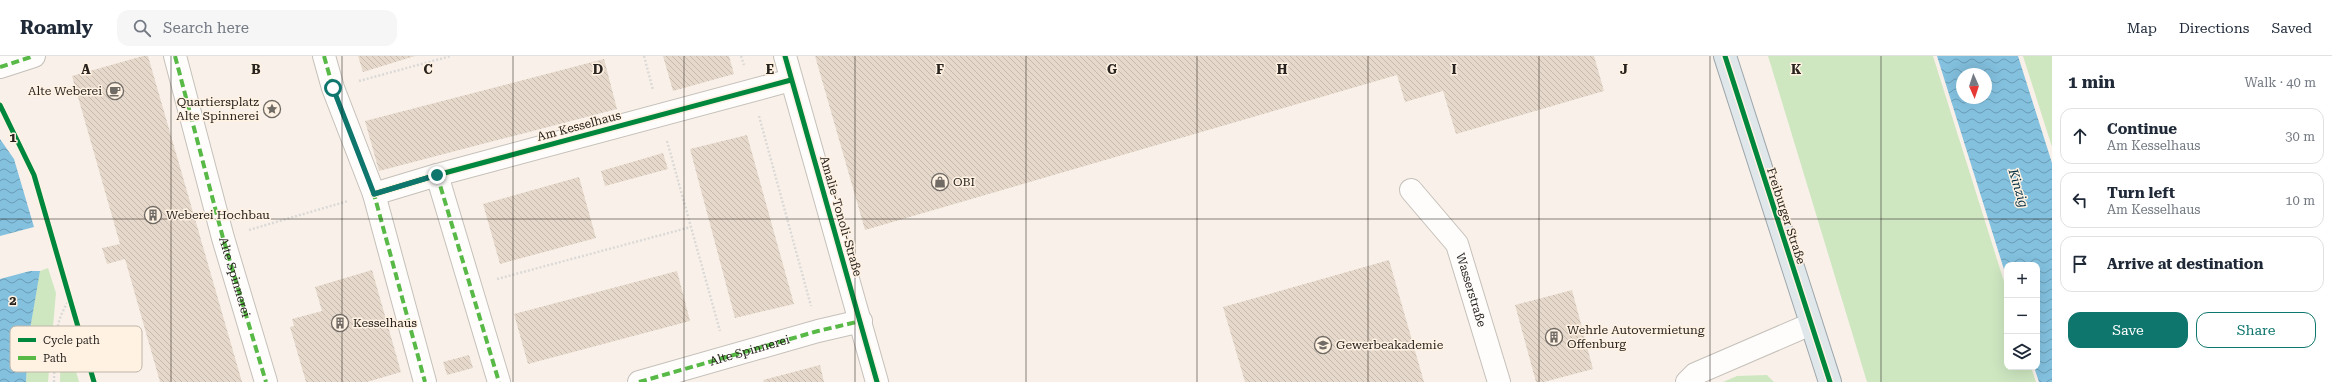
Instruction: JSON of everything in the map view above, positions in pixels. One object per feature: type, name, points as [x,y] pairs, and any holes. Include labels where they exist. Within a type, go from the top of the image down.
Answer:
[{"type":"main road","name":"Freiburger Straße","points":[[1725,56],[1830,382]]},
{"type":"street","points":[[0,67],[34,56]]},
{"type":"street","name":"Alte Spinnerei","points":[[175,56],[223,238],[266,382]]},
{"type":"street","points":[[324,56],[333,88],[374,194],[425,382]]},
{"type":"street","name":"Amalie-Tonoli-Straße","points":[[785,56],[877,382]]},
{"type":"street","name":"Am Kesselhaus","points":[[374,194],[437,175],[660,114],[791,80]]},
{"type":"street","points":[[437,175],[499,382]]},
{"type":"street","name":"Wasserstraße","points":[[1411,190],[1457,244],[1499,382]]},
{"type":"street","name":"Alte Spinnerei","points":[[639,382],[818,331],[861,321]]},
{"type":"street","points":[[1687,382],[1695,374],[1811,324]]},
{"type":"path","points":[[333,88],[451,56]]},
{"type":"path","points":[[644,56],[727,357]]},
{"type":"path","points":[[742,56],[818,331]]},
{"type":"path","points":[[0,105],[34,175],[78,326]]},
{"type":"path","points":[[223,238],[374,194]]},
{"type":"path","points":[[471,286],[691,227]]},
{"type":"path","points":[[57,326],[62,310],[70,299]]},
{"type":"path","points":[[54,372],[54,382]]},
{"type":"path","points":[[91,372],[94,382]]},
{"type":"green space","points":[[1768,56],[1933,56],[2004,281],[2004,370],[2032,370],[2036,382],[1867,382]]},
{"type":"green space","points":[[2023,56],[2052,56],[2052,147]]},
{"type":"green space","points":[[48,268],[56,293],[53,326],[31,326],[40,271]]},
{"type":"green space","points":[[27,372],[49,372],[48,382],[26,382]]},
{"type":"green space","points":[[60,372],[76,372],[79,382],[60,382]]},
{"type":"green space","points":[[1767,375],[1774,382],[1723,382],[1737,376]]},
{"type":"water","name":"Kinzig","points":[[1937,56],[2018,56],[2052,163],[2052,382],[2039,382],[2035,370],[2040,370],[2040,262],[2004,262],[2004,269]]},
{"type":"water","points":[[0,139],[14,159],[34,227],[0,236]]},
{"type":"water","points":[[30,271],[40,271],[31,326],[10,326],[10,372],[26,372],[26,382],[0,382],[0,279]]},
{"type":"building","name":"Weberei Hochbau","points":[[143,56],[148,56],[242,382],[160,382],[125,259],[107,264],[102,248],[120,244],[72,76]]},
{"type":"building","points":[[358,56],[415,56],[363,72]]},
{"type":"building","points":[[663,56],[729,56],[734,74],[673,91]]},
{"type":"building","name":"OBI","points":[[815,56],[1594,56],[1604,91],[1456,134],[1443,91],[1405,102],[1397,75],[865,230]]},
{"type":"building","points":[[604,59],[617,109],[379,171],[365,121]]},
{"type":"building","points":[[747,135],[794,304],[735,318],[690,149]]},
{"type":"building","points":[[663,153],[668,169],[605,186],[601,171]]},
{"type":"building","points":[[579,177],[596,238],[500,264],[483,204]]},
{"type":"building","name":"Gewerbeakademie","points":[[1389,260],[1424,382],[1245,382],[1223,307]]},
{"type":"building","name":"Kesselhaus","points":[[372,270],[401,372],[367,382],[306,382],[290,327],[294,326],[292,319],[322,311],[315,287]]},
{"type":"building","points":[[677,271],[690,321],[528,364],[514,314]]},
{"type":"building","name":"Wehrle Autovermietung Offenburg","points":[[1572,290],[1593,369],[1544,382],[1536,382],[1515,305]]},
{"type":"building","points":[[469,355],[473,368],[447,375],[443,362]]},
{"type":"building","points":[[820,365],[824,382],[764,382],[763,380]]},
{"type":"marked path","points":[[0,67],[34,56]]},
{"type":"marked path","points":[[175,56],[223,238],[266,382]]},
{"type":"marked path","points":[[324,56],[333,88],[374,194],[425,382]]},
{"type":"marked path","points":[[437,175],[499,382]]},
{"type":"marked path","points":[[639,382],[818,331],[861,321]]},
{"type":"cycle path","points":[[785,56],[877,382]]},
{"type":"cycle path","points":[[1725,56],[1830,382]]},
{"type":"cycle path","points":[[374,194],[437,175],[791,80]]},
{"type":"cycle path","points":[[0,105],[34,175],[78,326]]},
{"type":"cycle path","points":[[91,372],[94,382]]},
{"type":"place","name":"Alte Weberei","points":[[115,91]]},
{"type":"place","name":"Quartiersplatz Alte Spinnerei","points":[[272,109]]},
{"type":"place","name":"OBI","points":[[940,182]]},
{"type":"place","name":"Weberei Hochbau","points":[[153,215]]},
{"type":"place","name":"Kesselhaus","points":[[340,323]]},
{"type":"place","name":"Wehrle Autovermietung Offenburg","points":[[1554,337]]},
{"type":"place","name":"Gewerbeakademie","points":[[1323,345]]},
{"type":"route","points":[[333,88],[374,194],[437,175]]}]
